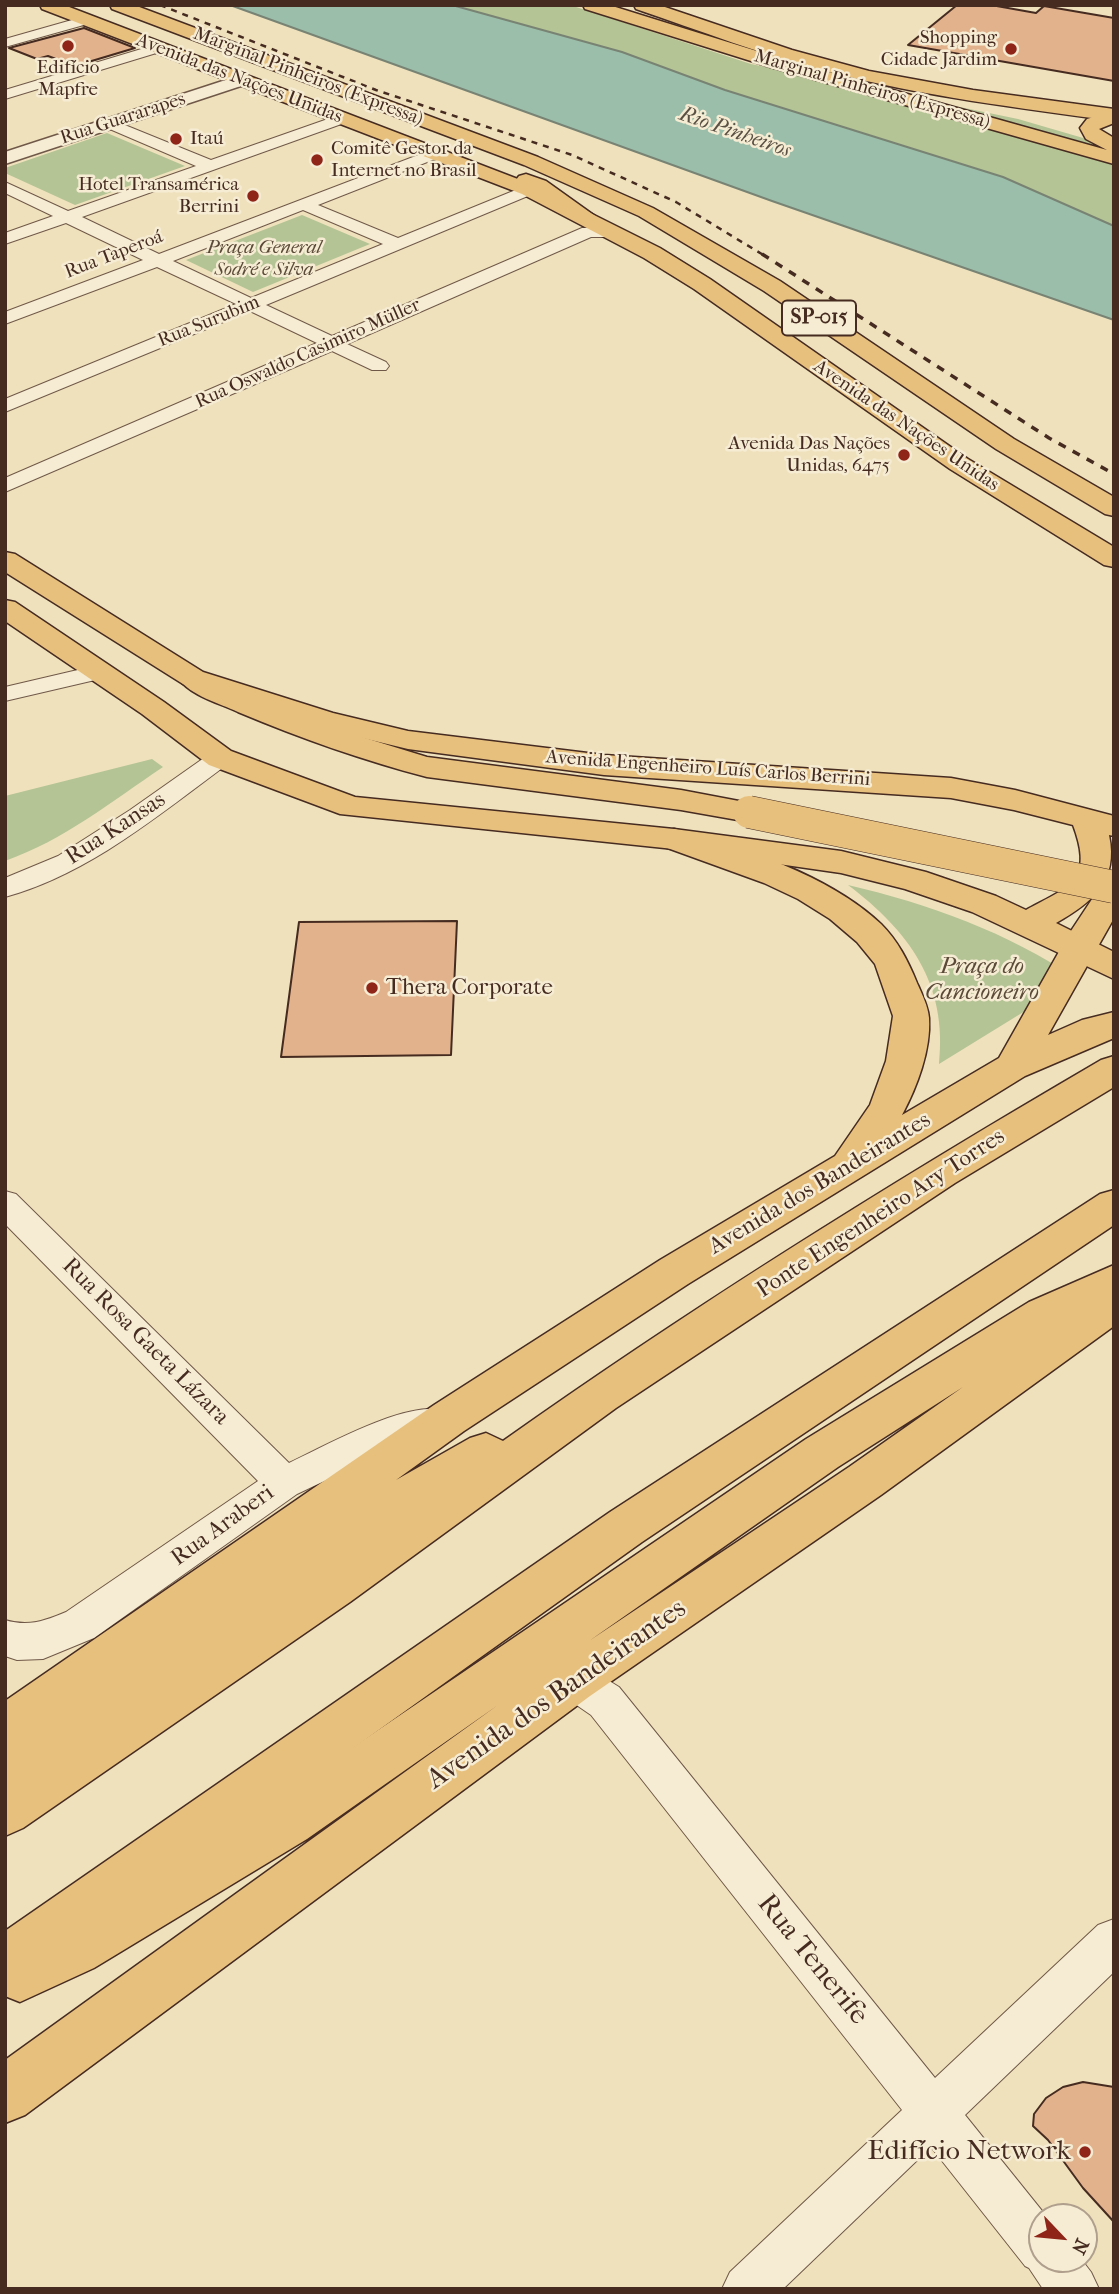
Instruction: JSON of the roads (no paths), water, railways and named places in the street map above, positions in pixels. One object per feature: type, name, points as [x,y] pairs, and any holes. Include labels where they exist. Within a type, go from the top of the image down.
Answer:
[{"type":"main road","name":"Avenida das Nações Unidas","points":[[48,5],[529,190],[603,227],[702,285],[959,464],[1114,559]]},
{"type":"main road","name":"Marginal Pinheiros (Expressa)","points":[[118,5],[531,161],[646,212],[761,279],[1005,444],[1114,508]]},
{"type":"main road","name":"Marginal Pinheiros (Expressa)","points":[[591,5],[773,62],[1114,158]]},
{"type":"main road","points":[[642,5],[796,57],[837,68],[993,99],[1114,116]]},
{"type":"main road","points":[[685,5],[819,47],[887,65],[973,83],[1114,101]]},
{"type":"main road","points":[[168,24],[309,92],[539,185],[603,227]]},
{"type":"main road","points":[[1114,116],[1094,122],[1089,128],[1093,135],[1114,146]]},
{"type":"main road","name":"Avenida Engenheiro Luís Carlos Berrini","points":[[5,560],[193,678],[324,720],[408,740],[604,765],[951,788],[1015,800],[1100,822]]},
{"type":"main road","points":[[5,608],[220,758],[351,807],[674,839],[841,862],[914,880],[984,904],[1029,923],[1114,967]]},
{"type":"main road","points":[[193,678],[208,688],[317,736],[391,759],[427,767],[681,800],[749,812],[1114,890],[1012,1067]]},
{"type":"main road","points":[[1029,923],[1087,894],[1102,877],[1105,857],[1100,837],[1100,822]]},
{"type":"main road","points":[[674,839],[758,870],[832,903],[865,928],[899,972],[911,1019],[904,1065],[893,1097],[868,1141],[829,1178],[805,1194]]},
{"type":"main road","name":"Avenida dos Bandeirantes","points":[[5,1730],[449,1418],[674,1272],[1012,1067],[1096,1029],[1114,1025]]},
{"type":"main road","name":"Ponte Engenheiro Ary Torres","points":[[601,1395],[941,1172],[1114,1069]]},
{"type":"main road","points":[[5,1964],[626,1527],[1114,1205]]},
{"type":"main road","points":[[5,1982],[75,1948],[289,1821],[822,1452],[1045,1314],[1114,1281]]},
{"type":"main road","name":"Avenida dos Bandeirantes","points":[[5,2095],[573,1680],[865,1481],[1114,1303]]},
{"type":"main road","points":[[5,1775],[225,1614],[410,1494],[601,1395]]},
{"type":"main road","points":[[5,1810],[333,1587],[601,1395]]},
{"type":"street","points":[[5,43],[86,20]]},
{"type":"street","points":[[5,95],[158,48]]},
{"type":"street","name":"Rua Guararapes","points":[[5,158],[241,80]]},
{"type":"street","points":[[5,239],[342,119]]},
{"type":"street","points":[[110,124],[211,166]]},
{"type":"street","name":"Rua Taperoá","points":[[5,319],[435,154]]},
{"type":"street","points":[[5,187],[379,366]]},
{"type":"street","name":"Rua Surubim","points":[[5,406],[529,190]]},
{"type":"street","points":[[304,205],[399,244]]},
{"type":"street","name":"Rua Oswaldo Casimiro Müller","points":[[8,482],[603,227]]},
{"type":"street","points":[[5,694],[99,672]]},
{"type":"street","name":"Rua Kansas","points":[[5,888],[68,862],[119,830],[220,758]]},
{"type":"street","name":"Rua Rosa Gaeta Lázara","points":[[5,1203],[284,1483]]},
{"type":"street","name":"Rua Araberi","points":[[5,1638],[17,1642],[43,1641],[80,1625],[181,1558],[284,1483],[387,1434],[449,1418]]},
{"type":"street","name":"Rua Tenerife","points":[[573,1680],[605,1701],[1028,2231]]},
{"type":"street","points":[[747,2289],[1114,1941]]},
{"type":"street","points":[[1061,2273],[1074,2289]]},
{"type":"water","name":"Rio Pinheiros","points":[[230,5],[452,5],[622,52],[725,90],[1003,177],[1114,226],[1114,320],[772,201]]},
{"type":"railway","points":[[160,5],[376,90],[572,155],[676,202],[765,256]]},
{"type":"railway","points":[[762,254],[1049,438],[1114,474]]},
{"type":"place","name":"Edifício Mapfre","points":[[68,46]]},
{"type":"place","name":"Shopping Cidade Jardim","points":[[1011,49]]},
{"type":"place","name":"Itaú","points":[[176,139]]},
{"type":"place","name":"Comitê Gestor da Internet no Brasil","points":[[317,160]]},
{"type":"place","name":"Hotel Transamérica Berrini","points":[[253,196]]},
{"type":"place","name":"Avenida Das Nações Unidas, 6475","points":[[904,455]]},
{"type":"place","name":"Thera Corporate","points":[[372,988]]},
{"type":"place","name":"Edifício Network","points":[[1085,2152]]},
{"type":"park label","name":"Praça General Sodré e Silva","points":[[264,259]]},
{"type":"park label","name":"Praça do Cancioneiro","points":[[982,980]]}]
